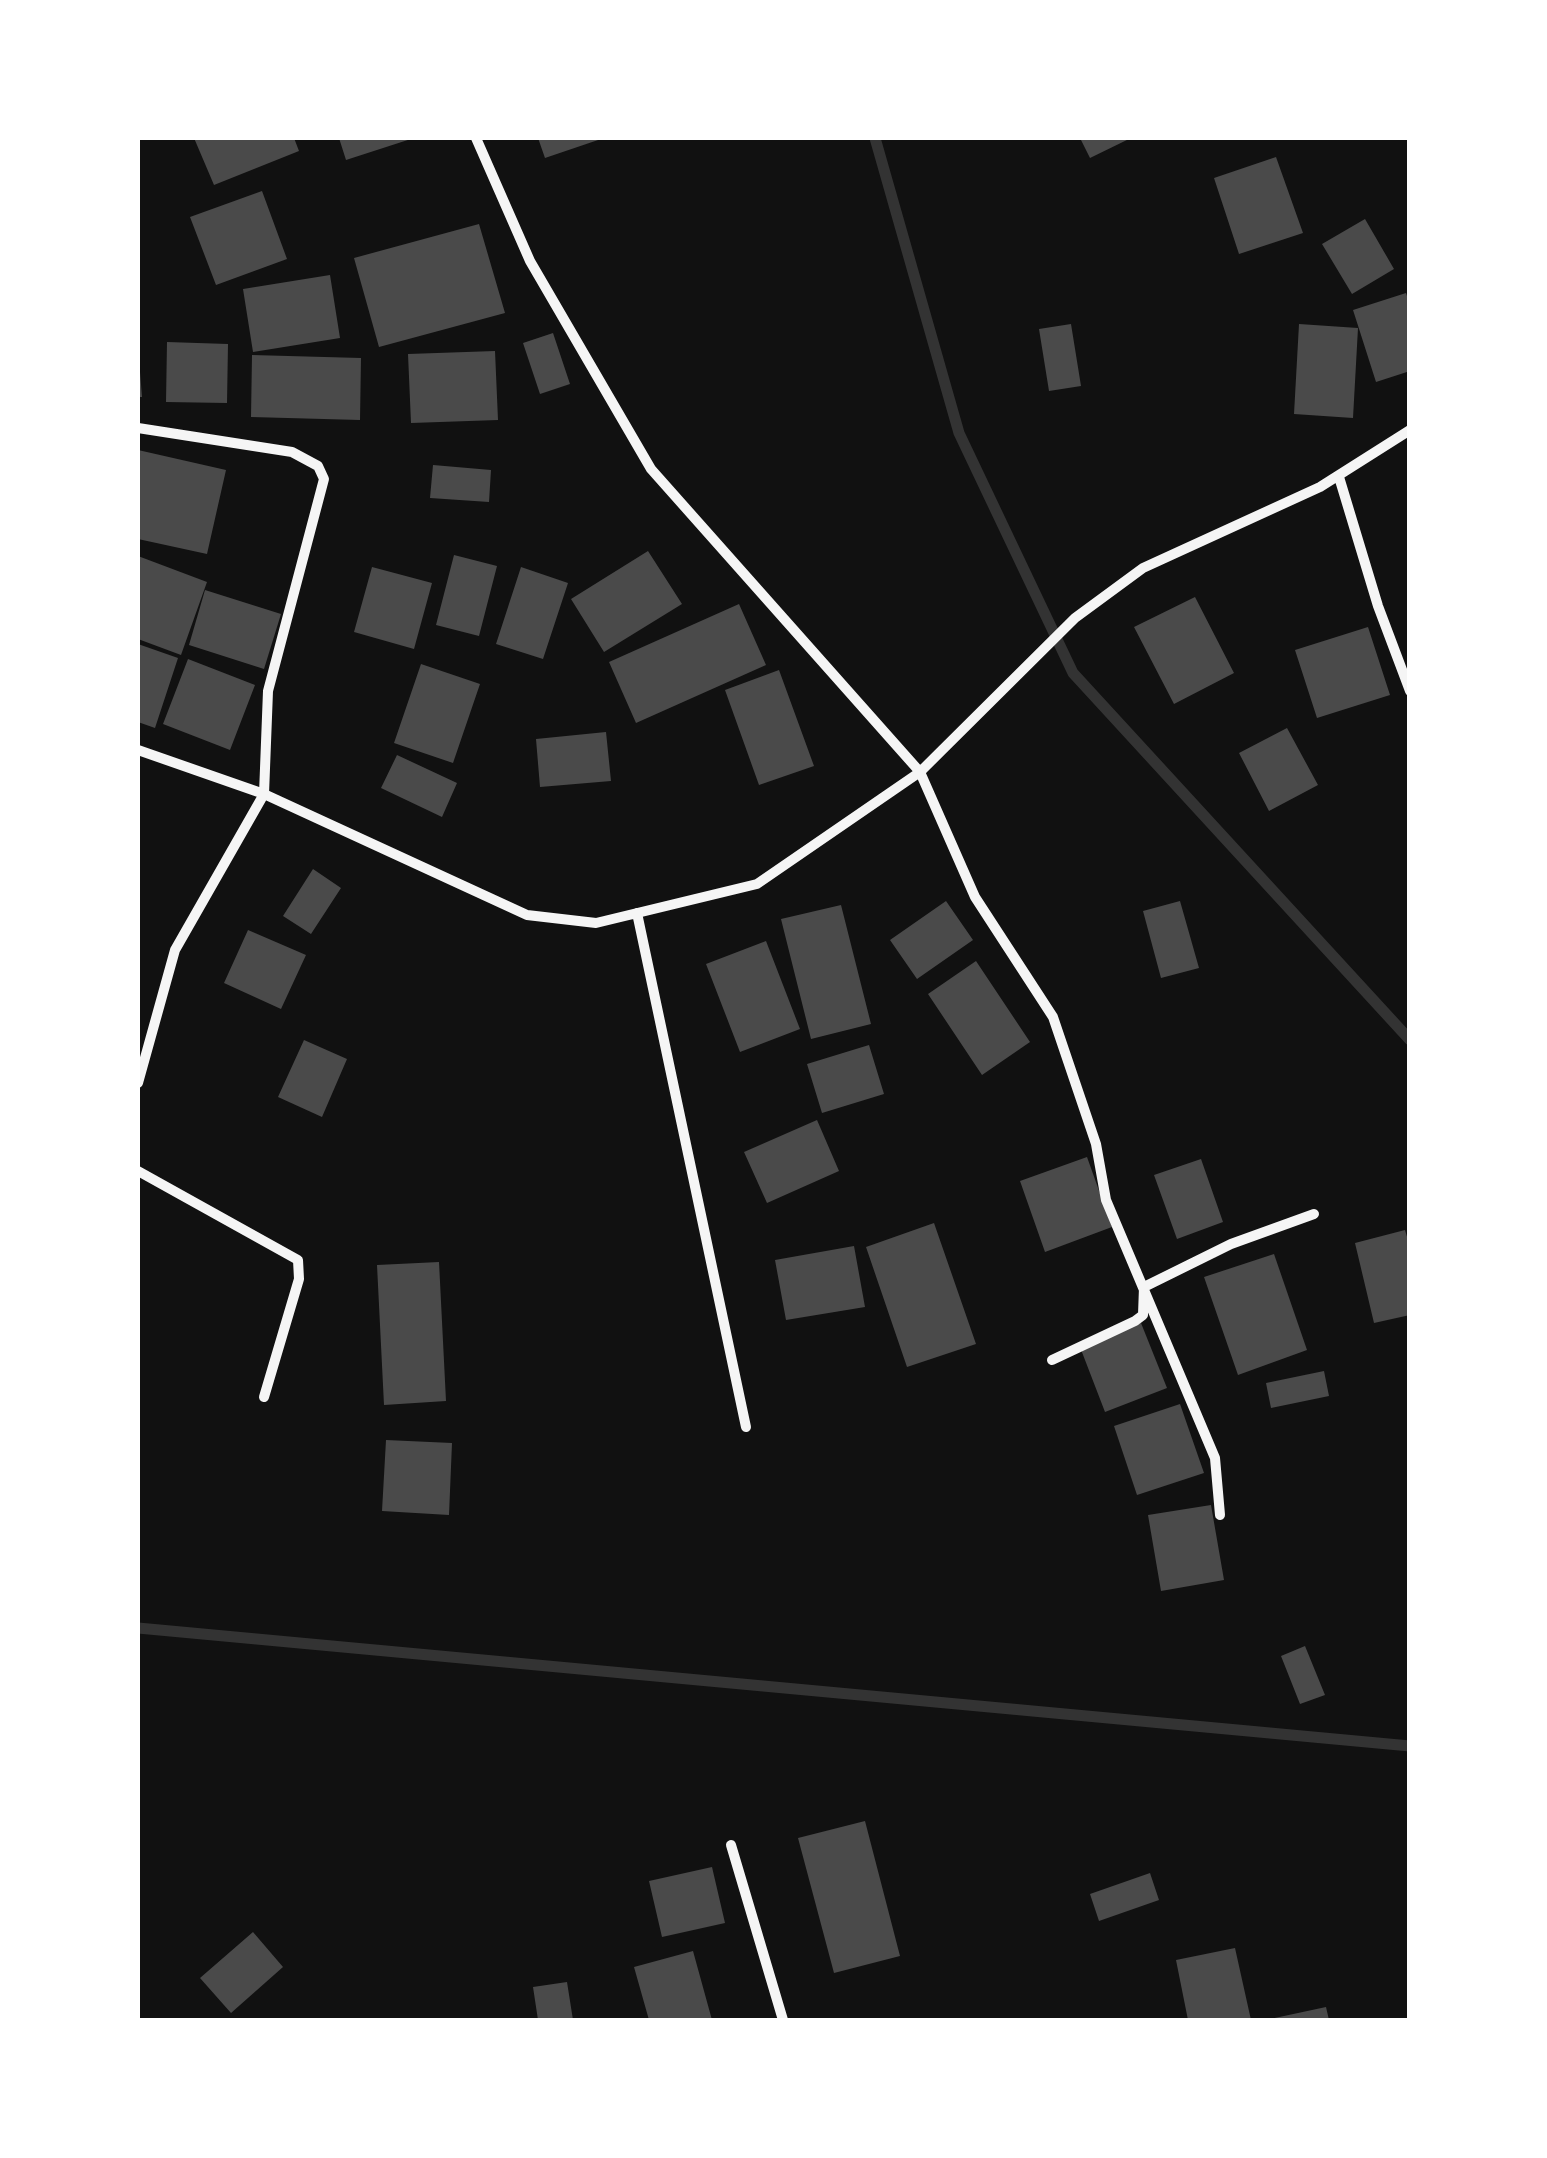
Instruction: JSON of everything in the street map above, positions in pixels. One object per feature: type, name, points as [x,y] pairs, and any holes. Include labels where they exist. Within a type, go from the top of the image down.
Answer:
[{"type":"street","points":[[476,138],[530,261],[651,470],[920,772],[976,897],[1053,1016],[1096,1144],[1106,1200],[1215,1458],[1220,1515]]},
{"type":"street","points":[[138,428],[292,452],[318,466],[324,480],[268,691],[264,794],[175,950],[138,1083]]},
{"type":"street","points":[[138,750],[264,794],[527,915],[596,923],[756,884],[920,772],[1075,618],[1144,568],[1339,477],[1410,430]]},
{"type":"street","points":[[1339,477],[1378,606],[1410,691]]},
{"type":"street","points":[[637,913],[746,1427]]},
{"type":"street","points":[[138,1171],[298,1260],[298,1279],[264,1398]]},
{"type":"street","points":[[1144,1287],[1230,1244],[1314,1214]]},
{"type":"street","points":[[1052,1360],[1143,1315],[1144,1287]]},
{"type":"street","points":[[731,1844],[783,2020]]},
{"type":"building","points":[[194,138],[294,138],[299,151],[214,185]]},
{"type":"building","points":[[339,138],[414,138],[346,160]]},
{"type":"building","points":[[538,138],[604,138],[545,158]]},
{"type":"building","points":[[1080,138],[1131,138],[1090,158]]},
{"type":"building","points":[[1276,157],[1303,233],[1239,254],[1214,178]]},
{"type":"building","points":[[262,191],[287,259],[216,285],[190,217]]},
{"type":"building","points":[[1365,219],[1394,269],[1352,294],[1322,244]]},
{"type":"building","points":[[479,224],[505,313],[379,347],[354,258]]},
{"type":"building","points":[[330,275],[340,338],[253,352],[243,289]]},
{"type":"building","points":[[1406,293],[1410,305],[1410,371],[1376,382],[1353,310]]},
{"type":"building","points":[[1071,324],[1081,386],[1049,391],[1039,329]]},
{"type":"building","points":[[1299,324],[1358,328],[1353,418],[1294,414]]},
{"type":"building","points":[[553,333],[570,384],[540,394],[523,343]]},
{"type":"building","points":[[167,342],[228,344],[227,403],[166,402]]},
{"type":"building","points":[[495,351],[498,420],[411,423],[408,354]]},
{"type":"building","points":[[252,355],[361,358],[360,420],[251,417]]},
{"type":"building","points":[[140,372],[142,397],[138,397]]},
{"type":"building","points":[[138,450],[226,470],[207,554],[138,539]]},
{"type":"building","points":[[433,465],[491,470],[489,502],[430,498]]},
{"type":"building","points":[[648,551],[682,604],[604,652],[571,599]]},
{"type":"building","points":[[454,555],[497,566],[479,636],[436,625]]},
{"type":"building","points":[[138,556],[207,582],[181,655],[138,639]]},
{"type":"building","points":[[372,567],[432,583],[414,649],[354,632]]},
{"type":"building","points":[[521,567],[568,583],[543,659],[496,644]]},
{"type":"building","points":[[205,590],[281,614],[264,669],[189,645]]},
{"type":"building","points":[[1195,597],[1234,673],[1174,704],[1134,627]]},
{"type":"building","points":[[739,604],[766,665],[636,723],[609,662]]},
{"type":"building","points":[[1368,627],[1390,695],[1317,718],[1295,650]]},
{"type":"building","points":[[138,644],[178,658],[155,728],[138,722]]},
{"type":"building","points":[[188,659],[255,685],[230,750],[163,724]]},
{"type":"building","points":[[421,664],[480,684],[453,763],[394,743]]},
{"type":"building","points":[[779,670],[814,766],[759,785],[725,690]]},
{"type":"building","points":[[1287,728],[1318,785],[1269,811],[1239,753]]},
{"type":"building","points":[[606,732],[611,781],[540,787],[536,739]]},
{"type":"building","points":[[397,755],[457,783],[442,817],[381,788]]},
{"type":"building","points":[[313,869],[341,888],[311,934],[283,916]]},
{"type":"building","points":[[946,901],[973,940],[917,979],[890,940]]},
{"type":"building","points":[[1180,901],[1199,968],[1161,978],[1143,911]]},
{"type":"building","points":[[841,905],[871,1024],[811,1039],[781,919]]},
{"type":"building","points":[[248,930],[306,955],[281,1009],[224,983]]},
{"type":"building","points":[[766,941],[800,1029],[740,1052],[706,964]]},
{"type":"building","points":[[976,961],[1030,1042],[982,1075],[928,994]]},
{"type":"building","points":[[304,1040],[347,1059],[322,1117],[278,1097]]},
{"type":"building","points":[[869,1045],[884,1094],[822,1113],[807,1064]]},
{"type":"building","points":[[817,1120],[839,1171],[767,1203],[744,1152]]},
{"type":"building","points":[[1087,1157],[1112,1227],[1045,1252],[1020,1181]]},
{"type":"building","points":[[1201,1159],[1223,1222],[1177,1239],[1154,1175]]},
{"type":"building","points":[[934,1223],[976,1344],[907,1367],[866,1247]]},
{"type":"building","points":[[1405,1230],[1410,1247],[1410,1315],[1374,1323],[1355,1243]]},
{"type":"building","points":[[854,1246],[865,1307],[786,1320],[775,1260]]},
{"type":"building","points":[[1274,1254],[1307,1350],[1238,1375],[1204,1277]]},
{"type":"building","points":[[439,1262],[446,1401],[384,1405],[377,1265]]},
{"type":"building","points":[[1141,1323],[1167,1388],[1105,1412],[1080,1347]]},
{"type":"building","points":[[1324,1371],[1329,1396],[1271,1408],[1266,1383]]},
{"type":"building","points":[[1180,1404],[1204,1473],[1137,1495],[1114,1426]]},
{"type":"building","points":[[386,1440],[452,1443],[449,1515],[382,1511]]},
{"type":"building","points":[[1211,1505],[1224,1580],[1161,1591],[1148,1515]]},
{"type":"building","points":[[1305,1646],[1325,1695],[1300,1704],[1281,1656]]},
{"type":"building","points":[[865,1821],[900,1956],[834,1973],[798,1838]]},
{"type":"building","points":[[712,1867],[725,1923],[662,1937],[649,1881]]},
{"type":"building","points":[[1150,1873],[1159,1900],[1099,1921],[1090,1894]]},
{"type":"building","points":[[253,1932],[283,1967],[231,2013],[200,1978]]},
{"type":"building","points":[[1235,1948],[1251,2020],[1188,2020],[1176,1960]]},
{"type":"building","points":[[693,1951],[712,2020],[649,2020],[634,1967]]},
{"type":"building","points":[[567,1982],[573,2020],[538,2020],[533,1987]]},
{"type":"building","points":[[1326,2007],[1329,2020],[1270,2020],[1270,2019]]},
{"type":"waterway","points":[[875,138],[959,433],[1073,673],[1410,1040]]},
{"type":"waterway","points":[[138,1628],[1410,1746]]}]
